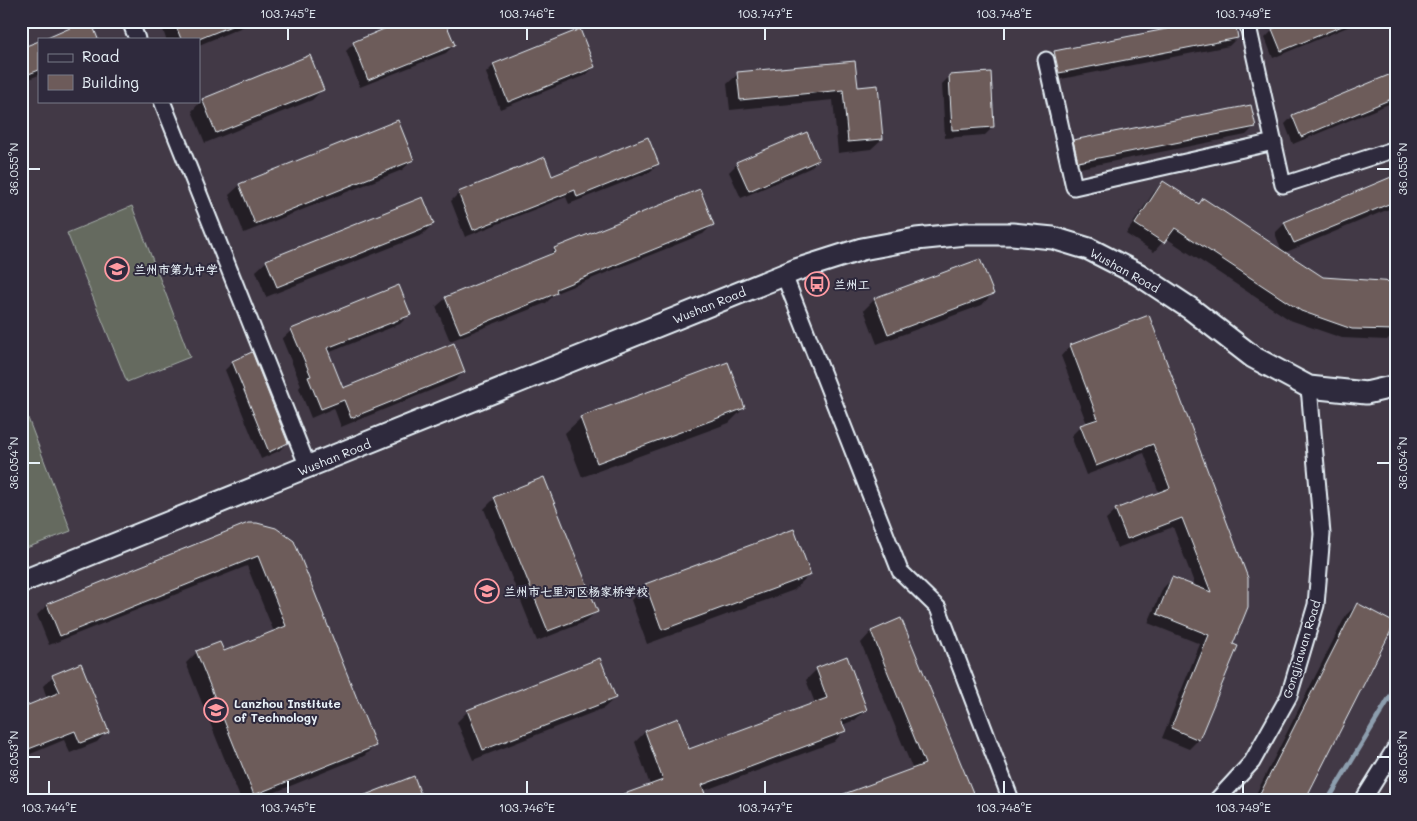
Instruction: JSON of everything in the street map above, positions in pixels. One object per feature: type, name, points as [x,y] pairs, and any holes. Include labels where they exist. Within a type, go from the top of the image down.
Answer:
[{"type":"main road","name":"Wushan Road","points":[[21,582],[784,275],[862,249],[916,239],[966,234],[1012,234],[1053,238],[1089,249],[1138,274],[1191,309],[1253,357],[1309,387],[1366,393],[1396,386]]},
{"type":"street","points":[[130,21],[137,38]]},
{"type":"street","points":[[1247,21],[1283,184],[1396,149]]},
{"type":"street","points":[[1046,60],[1074,187],[1274,142]]},
{"type":"street","points":[[162,102],[308,467]]},
{"type":"street","points":[[784,275],[900,571],[938,608],[1010,800]]},
{"type":"street","name":"Gongjiawan Road","points":[[1217,800],[1252,762],[1289,696],[1316,605],[1322,534],[1309,387]]},
{"type":"street","points":[[1364,800],[1396,747]]},
{"type":"green space","points":[[132,206],[190,357],[127,382],[67,233]]},
{"type":"green space","points":[[26,413],[71,531],[21,550],[21,415]]},
{"type":"building","points":[[86,21],[91,21],[98,38],[47,38]]},
{"type":"building","points":[[174,21],[241,21],[200,39],[181,38]]},
{"type":"building","points":[[403,21],[445,21],[455,45],[368,80],[353,42]]},
{"type":"building","points":[[1207,21],[1235,21],[1238,38],[1059,73],[1054,51]]},
{"type":"building","points":[[1291,21],[1352,22],[1281,51],[1272,29]]},
{"type":"building","points":[[580,29],[595,67],[508,102],[493,64]]},
{"type":"building","points":[[38,41],[38,70],[21,77],[21,48]]},
{"type":"building","points":[[310,55],[324,90],[216,133],[202,99]]},
{"type":"building","points":[[855,61],[858,87],[878,85],[883,139],[848,142],[843,90],[740,100],[737,72]]},
{"type":"building","points":[[991,72],[994,127],[952,130],[949,75]]},
{"type":"building","points":[[1396,72],[1396,97],[1301,137],[1292,115]]},
{"type":"building","points":[[1251,105],[1256,127],[1078,162],[1073,140]]},
{"type":"building","points":[[398,120],[414,160],[255,224],[239,184]]},
{"type":"building","points":[[807,132],[819,160],[749,191],[736,162]]},
{"type":"building","points":[[648,137],[659,164],[577,197],[575,190],[473,230],[458,192],[545,157],[552,176]]},
{"type":"building","points":[[1396,175],[1396,201],[1294,243],[1284,222]]},
{"type":"building","points":[[1163,181],[1199,204],[1203,198],[1323,277],[1396,282],[1396,330],[1352,329],[1301,311],[1175,228],[1164,243],[1135,224]]},
{"type":"building","points":[[700,189],[714,225],[556,289],[557,293],[460,333],[445,297],[556,252],[554,248]]},
{"type":"building","points":[[423,197],[434,224],[277,287],[266,260]]},
{"type":"building","points":[[980,259],[994,294],[888,334],[874,298]]},
{"type":"building","points":[[399,285],[411,315],[327,348],[343,388],[454,343],[465,372],[351,418],[344,400],[321,409],[308,377],[311,376],[291,329]]},
{"type":"building","points":[[1149,315],[1248,578],[1248,607],[1233,644],[1238,646],[1199,740],[1171,728],[1209,635],[1157,614],[1172,577],[1211,592],[1182,518],[1127,539],[1115,509],[1170,488],[1153,444],[1096,466],[1080,425],[1098,419],[1070,345]]},
{"type":"building","points":[[252,352],[288,443],[269,452],[232,361]]},
{"type":"building","points":[[728,362],[745,408],[597,463],[580,417]]},
{"type":"building","points":[[544,477],[598,612],[548,631],[494,497]]},
{"type":"building","points":[[248,523],[257,523],[276,528],[294,541],[376,746],[254,795],[196,651],[220,642],[224,651],[286,626],[258,556],[60,636],[47,604]]},
{"type":"building","points":[[794,529],[811,575],[662,630],[645,584]]},
{"type":"building","points":[[1357,603],[1395,623],[1305,800],[1257,800]]},
{"type":"building","points":[[901,618],[976,800],[833,800],[833,798],[925,764],[871,631]]},
{"type":"building","points":[[847,656],[867,710],[841,720],[846,731],[702,785],[707,800],[613,800],[613,798],[663,780],[645,731],[678,718],[689,749],[827,698],[816,668]]},
{"type":"building","points":[[600,658],[616,698],[483,750],[467,710]]},
{"type":"building","points":[[81,663],[109,732],[80,743],[75,731],[21,752],[21,708],[60,692],[52,675]]},
{"type":"building","points":[[414,776],[423,800],[355,800],[355,799]]},
{"type":"waterway","points":[[1328,800],[1396,687]]},
{"type":"place","name":"兰州市第九中学","points":[[117,269]]},
{"type":"place","name":"兰州工","points":[[817,284]]},
{"type":"place","name":"兰州市七里河区杨家桥学校","points":[[487,591]]},
{"type":"place","name":"Lanzhou Institute of Technology","points":[[216,710]]}]
